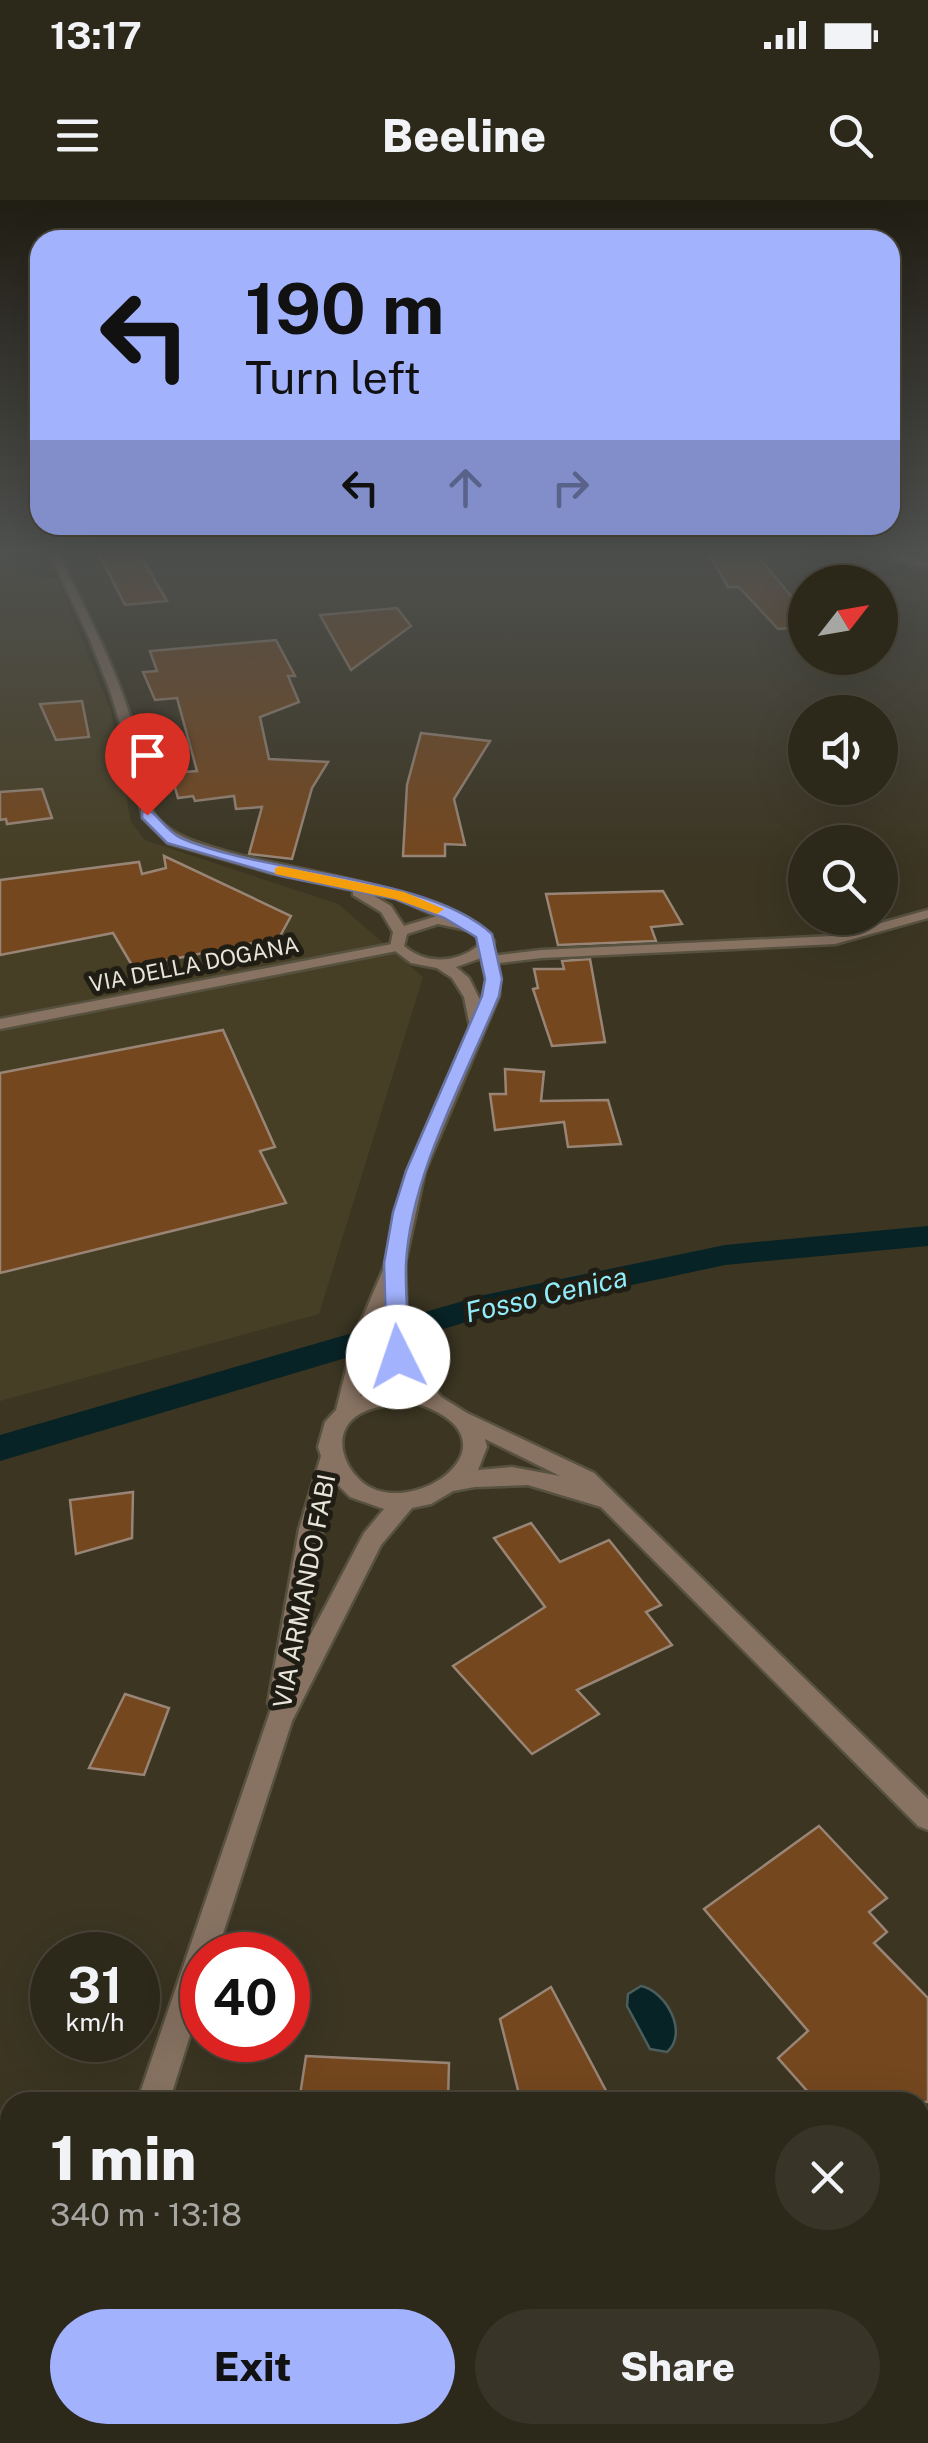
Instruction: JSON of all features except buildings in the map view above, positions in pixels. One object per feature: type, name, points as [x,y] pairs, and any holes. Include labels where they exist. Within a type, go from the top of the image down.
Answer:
[{"type":"street","points":[[100,653],[152,824],[172,840],[347,887],[399,896],[484,934],[491,996],[416,1171],[395,1263],[398,1357],[431,1398]]},
{"type":"street","points":[[347,887],[386,909],[412,959],[439,964],[468,984],[474,996],[477,1028]]},
{"type":"street","points":[[439,964],[488,954],[835,940],[928,914]]},
{"type":"street","name":"VIA DELLA DOGANA","points":[[0,1024],[399,940],[422,922],[466,923]]},
{"type":"street","points":[[347,1412],[368,1320],[395,1263]]},
{"type":"street","points":[[387,1395],[431,1398],[450,1407],[473,1436],[474,1453],[466,1470],[451,1484],[431,1496],[379,1500],[356,1492],[338,1479],[328,1462],[327,1443],[334,1426],[347,1412],[387,1395]]},
{"type":"street","points":[[464,1420],[586,1479],[928,1818]]},
{"type":"street","name":"VIA ARMANDO FABI","points":[[279,1720],[300,1583],[328,1462]]},
{"type":"street","points":[[451,1484],[479,1477],[522,1474],[545,1477],[611,1503]]},
{"type":"street","name":"VIA ARMANDO FABI","points":[[156,2092],[279,1720],[372,1540],[405,1501]]},
{"type":"shaded area","points":[[0,653],[87,653],[111,711],[131,822],[145,840],[338,904],[423,977],[319,1314],[0,1401]]},
{"type":"water","points":[[641,1986],[659,1996],[672,2014],[676,2034],[667,2052],[650,2049],[627,2006],[628,1994]]},
{"type":"waterway","name":"Fosso Cenica","points":[[0,1448],[484,1306],[725,1255],[928,1236]]},
{"type":"slow traffic","points":[[280,871],[377,890],[437,909]]},
{"type":"route","points":[[147,815],[172,840],[281,871],[399,896],[450,915],[484,934],[494,979],[491,996],[416,1171],[404,1212],[395,1263],[398,1357]]}]
